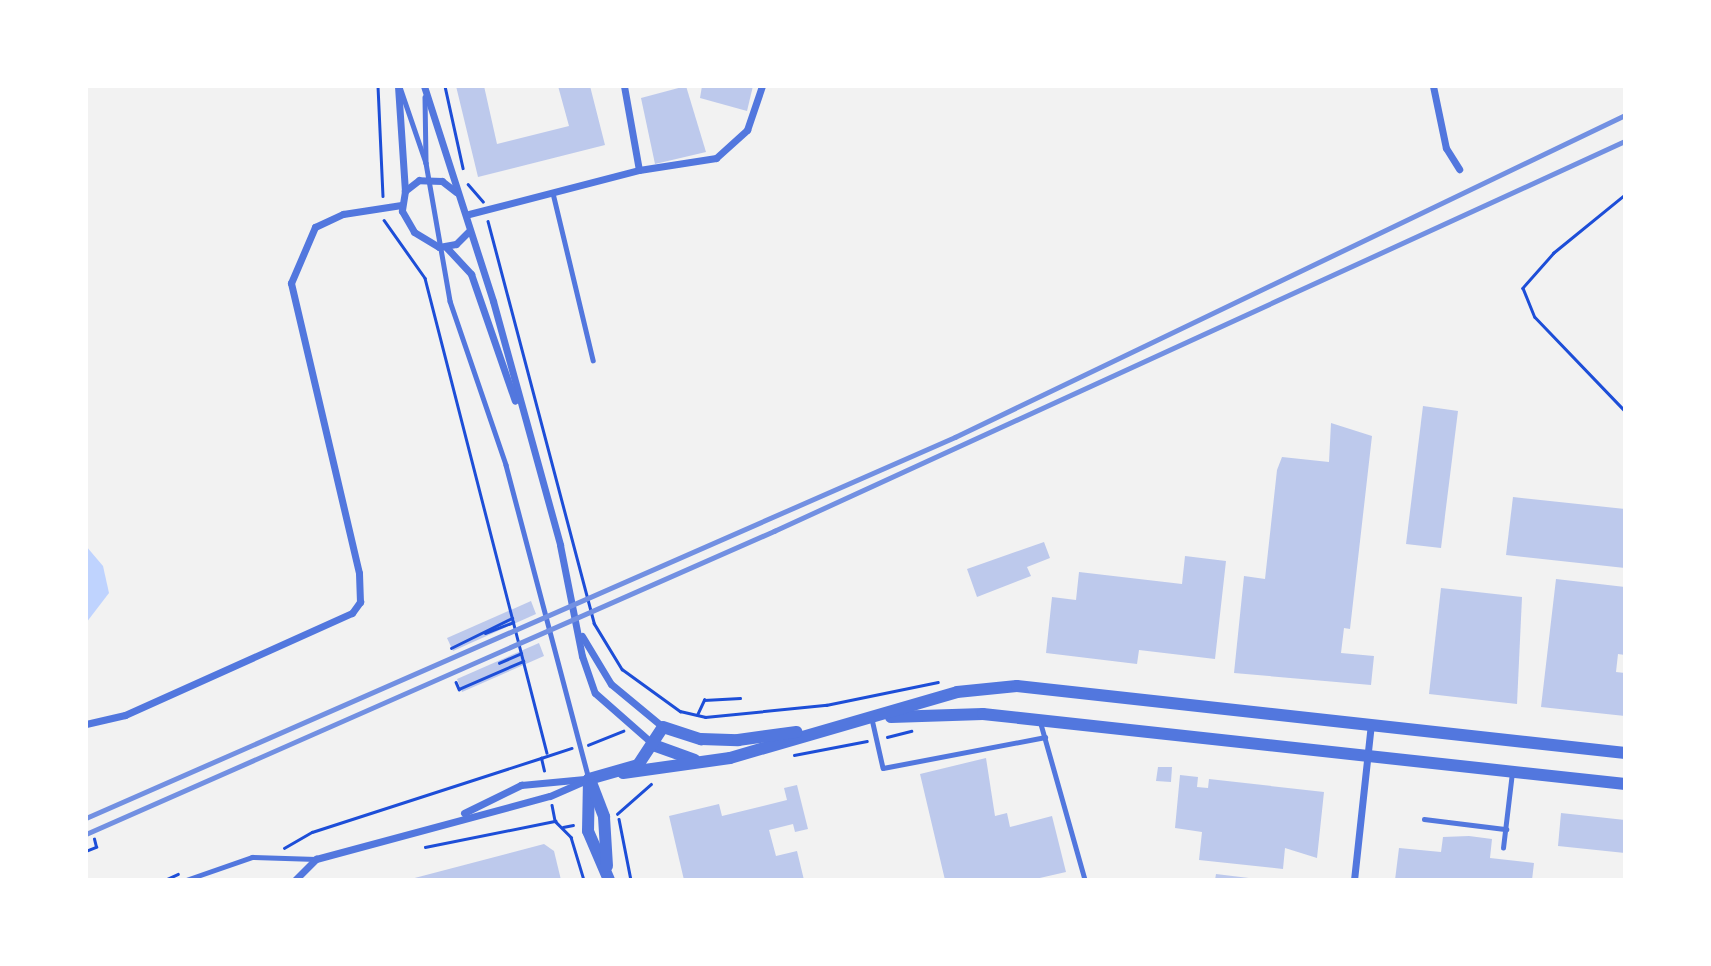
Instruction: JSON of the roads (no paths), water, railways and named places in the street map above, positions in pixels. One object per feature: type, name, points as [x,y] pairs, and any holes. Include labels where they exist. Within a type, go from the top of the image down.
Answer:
[{"type":"street","points":[[398,86],[405,191],[401,205],[414,232],[443,247],[471,274],[517,404]]},
{"type":"street","points":[[424,86],[457,192],[469,214],[468,232],[493,301],[517,404],[595,693],[627,725],[656,746],[695,760]]},
{"type":"street","points":[[624,86],[639,170]]},
{"type":"street","points":[[469,214],[639,170],[726,152],[751,123],[762,86]]},
{"type":"street","points":[[1433,86],[1446,148],[1459,169]]},
{"type":"street","points":[[405,191],[429,179],[457,192]]},
{"type":"street","points":[[86,724],[138,709],[352,613],[360,602],[362,589],[291,283],[315,228],[343,214],[401,205]]},
{"type":"street","points":[[443,247],[468,232]]},
{"type":"street","points":[[580,633],[611,684],[663,727],[701,739],[818,730]]},
{"type":"street","points":[[458,817],[522,785],[589,779],[695,760],[730,758],[818,730],[874,718],[957,692],[1017,686],[1625,753]]},
{"type":"street","points":[[874,718],[956,713],[1040,720],[1625,784]]},
{"type":"street","points":[[1354,880],[1371,724]]},
{"type":"street","points":[[623,773],[656,746],[663,727]]},
{"type":"street","points":[[295,880],[316,859],[458,817],[550,796],[589,779]]},
{"type":"street","points":[[589,779],[604,817],[608,877]]},
{"type":"street","points":[[589,779],[587,822],[608,877]]},
{"type":"lane","points":[[398,86],[426,163]]},
{"type":"lane","points":[[424,86],[426,163],[443,247],[589,779]]},
{"type":"lane","points":[[553,193],[593,360]]},
{"type":"lane","points":[[874,718],[883,768],[1045,737]]},
{"type":"lane","points":[[1040,720],[1085,880]]},
{"type":"lane","points":[[1503,848],[1512,771]]},
{"type":"lane","points":[[1424,819],[1506,829]]},
{"type":"lane","points":[[186,880],[241,859],[277,855],[316,859]]},
{"type":"water","points":[[86,546],[103,566],[109,593],[86,623]]},
{"type":"railway","points":[[86,818],[955,437],[1625,115]]},
{"type":"railway","points":[[86,834],[774,531],[1625,141]]}]
